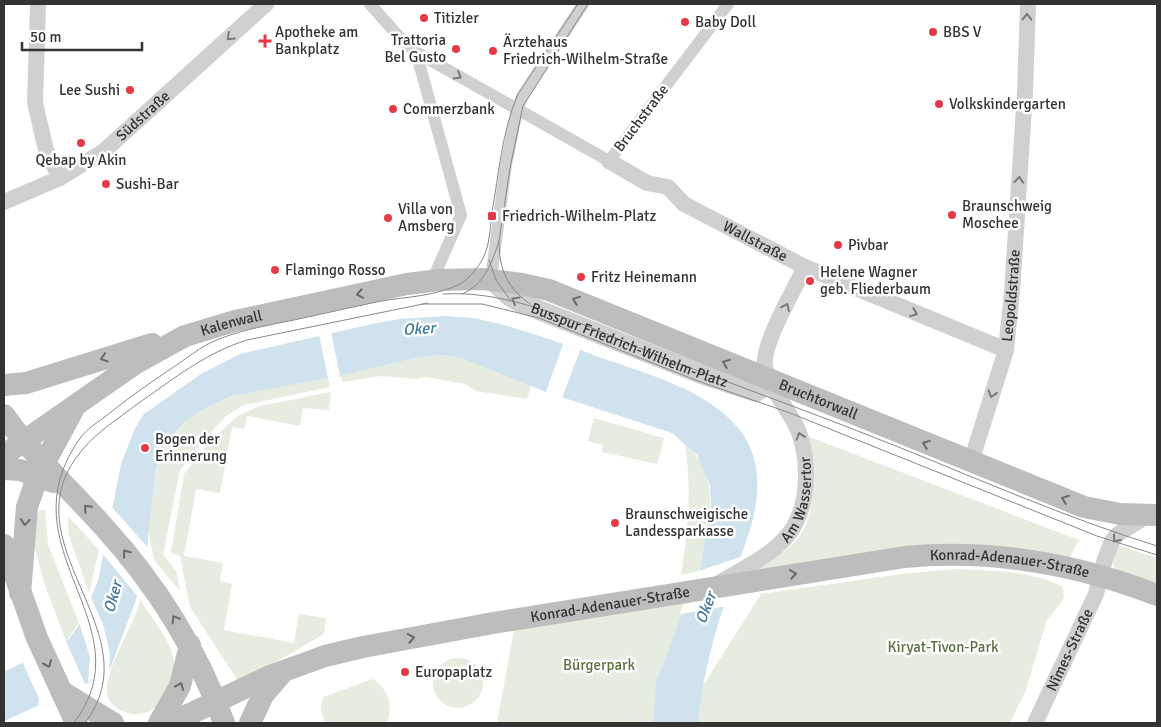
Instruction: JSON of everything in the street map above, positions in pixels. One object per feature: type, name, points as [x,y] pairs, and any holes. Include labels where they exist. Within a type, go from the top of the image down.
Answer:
[{"type":"main road","name":"Kalenwall","points":[[4,454],[136,363],[185,336],[235,321],[348,296],[432,281],[491,279]]},
{"type":"main road","name":"Bruchtorwall","points":[[491,279],[549,290],[971,462],[1084,506],[1120,514],[1152,516]]},
{"type":"main road","points":[[4,385],[26,383],[140,347],[185,336]]},
{"type":"main road","points":[[20,593],[26,517],[41,469],[76,404]]},
{"type":"main road","points":[[4,415],[41,469],[70,489],[104,526],[148,580],[190,645],[224,723]]},
{"type":"main road","points":[[4,469],[41,469]]},
{"type":"main road","points":[[4,544],[36,638],[76,723]]},
{"type":"main road","name":"Konrad-Adenauer-Straße","points":[[214,701],[283,671],[363,647],[711,588],[747,573],[946,554],[1030,559],[1102,576],[1157,595]]},
{"type":"main road","points":[[159,723],[180,686],[190,645]]},
{"type":"main road","points":[[250,723],[263,696],[283,671]]},
{"type":"main road","points":[[64,695],[113,723]]},
{"type":"main road","points":[[171,723],[214,701]]},
{"type":"street","points":[[38,4],[35,103],[46,150],[60,178]]},
{"type":"street","name":"Südstraße","points":[[4,202],[60,178],[104,151],[266,4]]},
{"type":"street","points":[[370,4],[401,40],[416,52],[517,110]]},
{"type":"street","points":[[491,279],[506,165],[517,110],[522,97],[583,4]]},
{"type":"street","name":"Bruchstraße","points":[[609,161],[728,4]]},
{"type":"street","name":"Leopoldstraße","points":[[971,462],[1006,350],[1012,292],[1025,92],[1028,4]]},
{"type":"street","points":[[416,52],[461,215],[432,281]]},
{"type":"street","name":"Wallstraße","points":[[517,110],[647,183],[668,187],[684,204],[805,267],[1006,350]]},
{"type":"street","name":"Am Wassertor","points":[[747,573],[786,539],[801,515],[805,495],[806,472],[803,445],[794,422],[771,381],[765,365],[767,348],[805,267]]},
{"type":"street","name":"Nîmes-Straße","points":[[1035,723],[1096,594],[1112,542],[1118,534],[1152,516]]},
{"type":"green space","points":[[443,355],[465,359],[531,386],[527,399],[476,391],[465,384],[425,377],[416,379],[381,376],[342,382],[340,376],[420,357]]},
{"type":"green space","points":[[328,378],[330,387],[244,405],[226,416],[180,470],[163,554],[176,571],[180,591],[154,560],[148,529],[155,474],[161,452],[183,423],[200,411],[231,396]]},
{"type":"green space","points":[[331,392],[329,410],[303,408],[300,426],[247,416],[244,429],[232,427],[220,493],[196,489],[184,556],[223,563],[220,581],[232,584],[224,630],[294,643],[299,614],[326,618],[324,634],[257,673],[238,681],[190,607],[180,556],[171,553],[184,474],[213,438],[238,416],[260,406]]},
{"type":"green space","points":[[594,418],[664,438],[657,464],[602,452],[603,445],[588,441]]},
{"type":"green space","points":[[807,436],[1079,540],[1069,558],[753,572],[790,547],[802,532],[808,519],[811,506],[812,477]]},
{"type":"green space","points":[[685,444],[697,458],[705,472],[710,502],[707,535],[700,568],[696,572],[681,575],[686,542],[689,493]]},
{"type":"green space","points":[[45,509],[48,544],[79,623],[66,641],[45,585],[33,542],[38,512]]},
{"type":"green space","points":[[68,516],[99,550],[89,593],[68,533]]},
{"type":"green space","points":[[1117,545],[1157,558],[1157,587],[1118,572],[1115,569],[1113,566],[1113,556]]},
{"type":"green space","name":"Kiryat-Tivon-Park","points":[[955,569],[1024,574],[1051,581],[1063,587],[1064,598],[1046,622],[1026,690],[1010,723],[698,723],[701,689],[761,594],[901,574]]},
{"type":"green space","name":"Bürgerpark","points":[[692,592],[656,682],[653,723],[497,723],[516,619]]},
{"type":"green space","points":[[140,600],[159,627],[171,649],[174,668],[168,692],[162,701],[154,709],[144,713],[132,714],[120,710],[111,703],[108,698],[107,684]]},
{"type":"green space","points":[[458,658],[467,660],[478,669],[483,683],[481,692],[472,703],[458,708],[449,706],[438,697],[433,683],[435,674],[444,663]]},
{"type":"green space","points":[[373,679],[383,688],[388,699],[390,711],[387,723],[325,723],[321,709],[323,697]]},
{"type":"water","name":"Oker","points":[[445,316],[478,319],[513,328],[657,377],[711,404],[726,415],[744,436],[756,467],[756,505],[750,529],[714,637],[706,671],[698,723],[653,723],[656,682],[700,568],[708,526],[711,505],[710,485],[697,455],[672,433],[546,392],[464,359],[443,355],[420,357],[340,376],[231,396],[200,411],[183,423],[161,452],[155,474],[146,558],[136,600],[108,674],[4,721],[4,672],[68,640],[79,625],[98,581],[121,464],[135,428],[144,414],[201,374],[240,354],[372,324],[399,319]]},
{"type":"pier","points":[[331,332],[340,376],[328,378],[319,335]]},
{"type":"pier","points":[[563,344],[580,350],[562,398],[546,392]]},
{"type":"pier","points":[[110,505],[150,550],[139,598],[101,552]]},
{"type":"pier","points":[[743,556],[727,606],[680,614],[696,572]]},
{"type":"pier","points":[[89,593],[103,624],[110,654],[109,675],[88,682],[90,657],[78,619]]},
{"type":"pier","points":[[65,639],[86,686],[38,708],[39,699],[22,661]]},
{"type":"tram line","points":[[74,723],[93,687],[95,652],[88,618],[63,550],[56,515],[61,477],[81,437],[86,431],[141,389],[216,340],[240,332],[381,301],[440,292],[458,285],[468,278],[481,262],[486,250],[505,137],[518,94],[578,4]]},
{"type":"tram line","points":[[530,304],[510,284],[503,269],[499,251],[510,168],[523,106],[588,4]]},
{"type":"tram line","points":[[462,294],[470,290],[482,279],[490,265],[499,241]]},
{"type":"tram line","points":[[489,260],[496,280],[511,301]]},
{"type":"tram line","points":[[443,294],[471,294],[500,298],[558,315],[1060,512],[1157,546]]},
{"type":"tram line","points":[[85,723],[102,689],[103,654],[94,620],[67,552],[59,518],[63,484],[83,449],[95,436],[136,405],[176,377],[217,352],[247,340],[428,303]]},
{"type":"tram line","points":[[422,304],[482,304],[539,318],[698,381],[790,413],[1097,536],[1157,555]]},
{"type":"place","name":"Titizler","points":[[424,18]]},
{"type":"place","name":"Baby Doll","points":[[685,22]]},
{"type":"place","name":"BBS V","points":[[933,32]]},
{"type":"place","name":"Apotheke am Bankplatz","points":[[265,41]]},
{"type":"place","name":"Trattoria Bel Gusto","points":[[456,49]]},
{"type":"place","name":"Ärztehaus Friedrich-Wilhelm-Straße","points":[[493,51]]},
{"type":"place","name":"Lee Sushi","points":[[130,90]]},
{"type":"place","name":"Volkskindergarten","points":[[939,104]]},
{"type":"place","name":"Commerzbank","points":[[393,109]]},
{"type":"place","name":"Qebap by Akin","points":[[81,143]]},
{"type":"place","name":"Sushi-Bar","points":[[106,184]]},
{"type":"place","name":"Braunschweig Moschee","points":[[952,215]]},
{"type":"place","name":"Friedrich-Wilhelm-Platz","points":[[492,216]]},
{"type":"place","name":"Villa von Amsberg","points":[[388,218]]},
{"type":"place","name":"Pivbar","points":[[838,245]]},
{"type":"place","name":"Flamingo Rosso","points":[[275,270]]},
{"type":"place","name":"Fritz Heinemann","points":[[581,277]]},
{"type":"place","name":"Helene Wagner geb. Fliederbaum","points":[[810,281]]},
{"type":"place","name":"Bogen der Erinnerung","points":[[145,448]]},
{"type":"place","name":"Braunschweigische Landessparkasse","points":[[615,523]]},
{"type":"place","name":"Europaplatz","points":[[405,672]]}]
